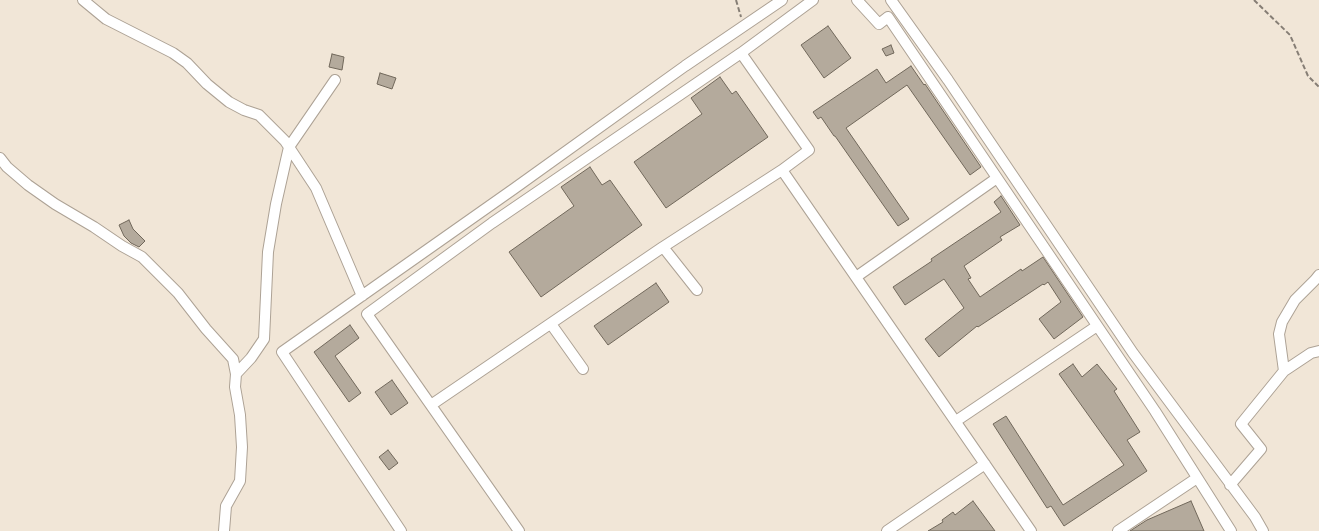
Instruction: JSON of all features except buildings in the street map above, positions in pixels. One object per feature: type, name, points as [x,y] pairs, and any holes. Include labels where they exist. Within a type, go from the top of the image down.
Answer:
[{"type":"street","points":[[83,0],[106,19],[173,52],[229,102],[244,110],[260,115],[285,141],[316,188],[362,296]]},
{"type":"street","points":[[401,531],[282,352],[685,66],[782,0]]},
{"type":"street","points":[[519,531],[367,314],[492,223],[741,53],[813,0]]},
{"type":"street","points":[[857,0],[879,24],[888,17],[1155,411],[1231,531]]},
{"type":"street","points":[[891,0],[948,80],[1133,353],[1263,531]]},
{"type":"street","points":[[431,405],[809,150],[741,53]]},
{"type":"street","points":[[236,374],[251,358],[264,339],[268,252],[276,204],[289,147],[334,80]]},
{"type":"street","points":[[0,158],[7,167],[55,204],[142,257],[178,293],[206,330],[233,359],[242,447],[240,481],[226,506],[224,531]]},
{"type":"street","points":[[782,170],[1031,531]]},
{"type":"street","points":[[856,277],[997,178]]},
{"type":"street","points":[[663,247],[697,290]]},
{"type":"street","points":[[1284,371],[1279,334],[1282,322],[1295,300],[1319,275]]},
{"type":"street","points":[[551,324],[583,369]]},
{"type":"street","points":[[956,422],[1097,326]]},
{"type":"street","points":[[1230,485],[1261,449],[1241,424],[1284,371],[1311,353],[1319,351]]},
{"type":"street","points":[[887,531],[985,464]]},
{"type":"street","points":[[1118,531],[1197,478]]},
{"type":"path","points":[[736,0],[744,26]]},
{"type":"path","points":[[1254,0],[1290,36],[1308,76],[1319,88]]}]
